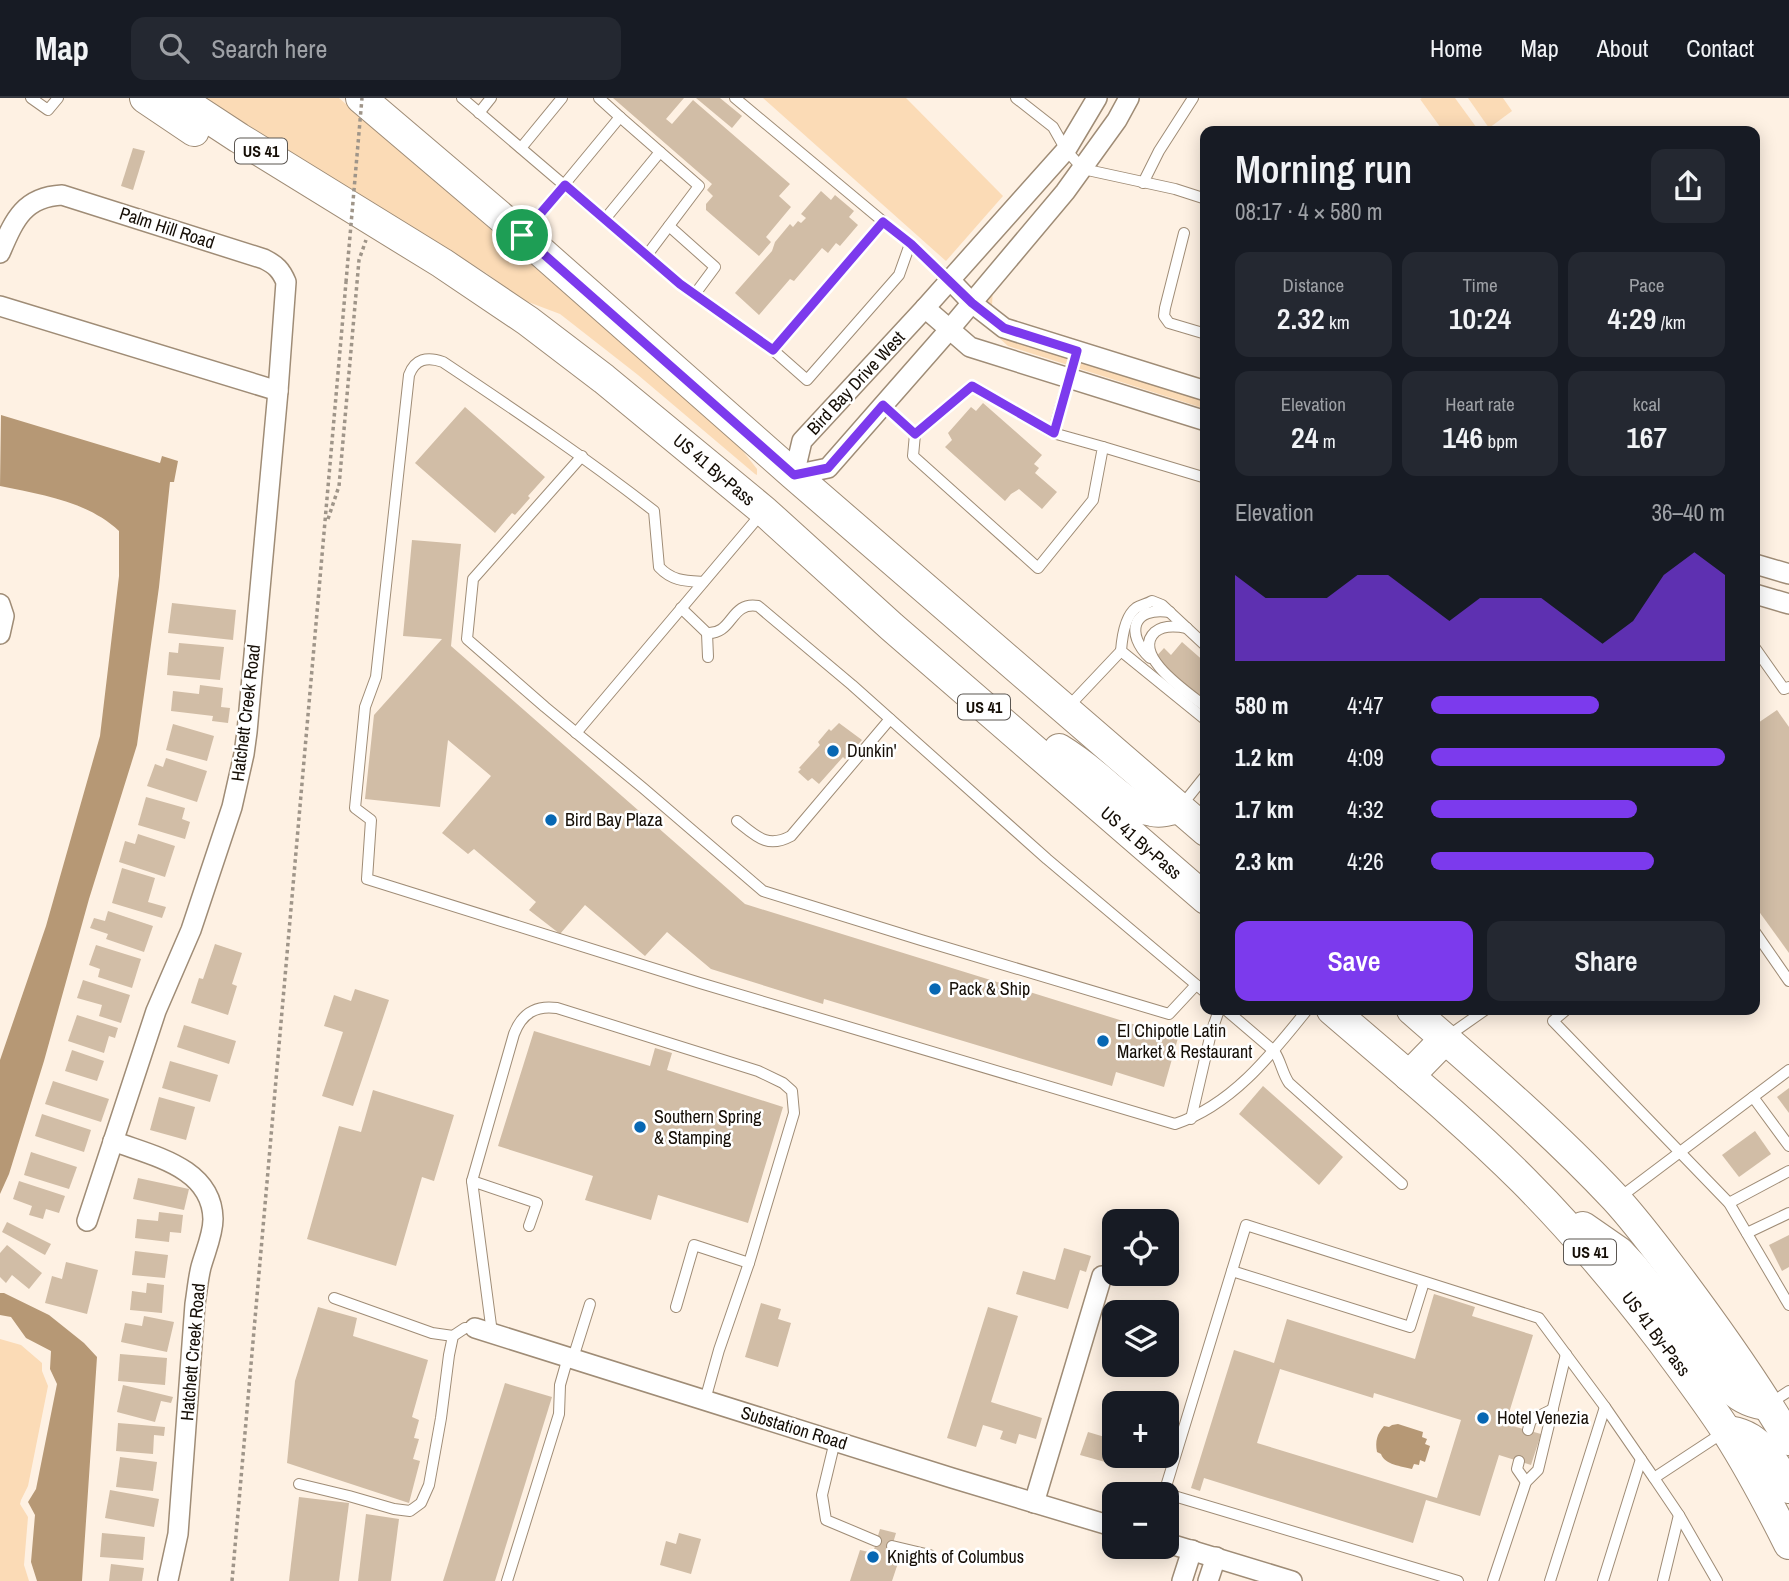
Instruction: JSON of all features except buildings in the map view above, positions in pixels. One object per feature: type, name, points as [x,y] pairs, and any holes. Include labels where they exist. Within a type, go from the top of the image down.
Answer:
[{"type":"main road","points":[[145,98],[257,170],[345,203]]},
{"type":"main road","name":"US 41 By-Pass","points":[[178,98],[442,263],[528,321],[604,379],[764,511],[892,627],[1200,895]]},
{"type":"main road","name":"US 41","points":[[361,98],[1200,826]]},
{"type":"main road","points":[[764,511],[794,475]]},
{"type":"main road","points":[[994,715],[1056,747],[1132,804],[1150,811],[1180,808]]},
{"type":"main road","name":"US 41 By-Pass","points":[[1338,1015],[1469,1129],[1585,1246],[1637,1308],[1726,1430],[1789,1544]]},
{"type":"main road","name":"US 41","points":[[1418,1015],[1514,1100],[1616,1200],[1713,1323],[1778,1398],[1789,1440]]},
{"type":"main road","points":[[1409,1076],[1446,1039]]},
{"type":"main road","points":[[1537,1195],[1619,1252],[1731,1389],[1756,1404],[1778,1398]]},
{"type":"main road","points":[[1726,1430],[1742,1434],[1759,1444],[1772,1459],[1789,1488]]},
{"type":"street","name":"Bird Bay Drive West","points":[[1097,98],[1066,150],[802,441],[794,475],[828,468],[1065,192],[1117,120],[1129,98]]},
{"type":"street","name":"Palm Hill Road","points":[[0,253],[20,213],[47,196],[62,195],[264,259],[282,272],[286,282]]},
{"type":"street","points":[[950,280],[972,303],[1004,328],[1200,389]]},
{"type":"street","name":"Hatchett Creek Road","points":[[88,1221],[156,1011],[191,930],[232,807],[239,777],[247,732],[286,282]]},
{"type":"street","points":[[0,306],[278,391]]},
{"type":"street","points":[[925,308],[970,347],[1200,419]]},
{"type":"street","points":[[1760,565],[1789,574]]},
{"type":"street","points":[[1760,595],[1789,604]]},
{"type":"street","points":[[0,604],[4,616],[0,634]]},
{"type":"street","name":"Hatchett Creek Road","points":[[113,1141],[186,1170],[200,1182],[211,1205],[212,1227],[200,1270],[195,1304],[178,1535],[168,1580]]},
{"type":"street","points":[[1034,1503],[1102,1276]]},
{"type":"street","name":"Substation Road","points":[[483,1331],[1102,1523]]},
{"type":"street","points":[[1179,1546],[1292,1581]]},
{"type":"street","points":[[1182,1581],[1192,1550]]},
{"type":"street","points":[[1208,1581],[1216,1558]]},
{"type":"lane","points":[[31,98],[48,110],[58,98]]},
{"type":"lane","points":[[462,98],[647,255],[695,294],[773,350],[807,380],[899,275],[911,244]]},
{"type":"lane","points":[[479,113],[491,98]]},
{"type":"lane","points":[[521,148],[562,98]]},
{"type":"lane","points":[[599,98],[699,186],[647,255]]},
{"type":"lane","points":[[735,98],[911,244],[950,280]]},
{"type":"lane","points":[[1016,98],[1053,127],[1066,150],[1083,169],[1200,197]]},
{"type":"lane","points":[[1143,183],[1159,151],[1193,98]]},
{"type":"lane","points":[[522,235],[621,117]]},
{"type":"lane","points":[[605,219],[660,152]]},
{"type":"lane","points":[[773,350],[883,222]]},
{"type":"lane","points":[[668,226],[715,267],[695,294]]},
{"type":"lane","points":[[1184,233],[1164,316],[1169,323],[1200,332]]},
{"type":"lane","points":[[1054,433],[1077,351]]},
{"type":"lane","points":[[704,582],[678,580],[659,567],[654,511],[582,456],[443,362],[422,359],[414,365],[408,375],[376,677],[365,707],[355,808],[372,820],[367,878],[700,983],[1175,1124],[1191,1119],[1224,1099],[1274,1051],[1303,1015]]},
{"type":"lane","points":[[1103,447],[1093,500],[1038,568],[913,456],[915,434],[972,386],[1054,433],[1103,447],[1200,476]]},
{"type":"lane","points":[[883,405],[915,434]]},
{"type":"lane","points":[[582,456],[473,579],[467,639],[576,733],[763,891],[1169,1014],[1196,985]]},
{"type":"lane","points":[[576,733],[764,511]]},
{"type":"lane","points":[[1066,709],[1121,651],[1125,626],[1137,608],[1152,601],[1162,605],[1200,640]]},
{"type":"lane","points":[[707,633],[714,633],[725,627],[741,608],[752,605],[758,607],[1200,988]]},
{"type":"lane","points":[[681,608],[707,633],[708,657]]},
{"type":"lane","points":[[1171,612],[1150,612],[1142,615],[1136,622],[1134,634],[1143,651],[1158,667],[1200,703]]},
{"type":"lane","points":[[1158,667],[1148,647],[1155,632],[1162,628],[1178,626],[1187,628]]},
{"type":"lane","points":[[1121,651],[1200,715]]},
{"type":"lane","points":[[1760,655],[1784,689],[1789,687]]},
{"type":"lane","points":[[737,821],[758,838],[769,842],[781,842],[791,836],[890,719]]},
{"type":"lane","points":[[1180,808],[1200,783]]},
{"type":"lane","points":[[1760,939],[1789,981]]},
{"type":"lane","points":[[334,1298],[432,1333],[453,1336],[465,1328],[483,1331],[472,1181],[517,1026],[526,1014],[535,1009],[557,1008],[758,1071],[783,1083],[792,1091],[794,1113],[705,1400]]},
{"type":"lane","points":[[1191,1119],[1218,1015]]},
{"type":"lane","points":[[1232,1015],[1274,1051],[1289,1083],[1402,1184]]},
{"type":"lane","points":[[1446,1039],[1478,1015]]},
{"type":"lane","points":[[1560,1015],[1553,1021],[1729,1203],[1788,1301]]},
{"type":"lane","points":[[1616,1200],[1789,1070]]},
{"type":"lane","points":[[1753,1097],[1789,1146]]},
{"type":"lane","points":[[1729,1203],[1789,1171]]},
{"type":"lane","points":[[472,1181],[537,1203],[529,1226]]},
{"type":"lane","points":[[1747,1233],[1789,1213]]},
{"type":"lane","points":[[1458,1581],[1164,1493],[1246,1225],[1539,1318],[1654,1478],[1717,1581]]},
{"type":"lane","points":[[676,1307],[694,1245],[749,1263]]},
{"type":"lane","points":[[1232,1271],[1410,1326],[1424,1282]]},
{"type":"lane","points":[[507,1581],[559,1414],[559,1385],[590,1304]]},
{"type":"lane","points":[[299,1484],[394,1509],[410,1511],[421,1503],[429,1485],[453,1336]]},
{"type":"lane","points":[[1493,1581],[1526,1482],[1538,1470],[1566,1354]]},
{"type":"lane","points":[[1550,1581],[1605,1407]]},
{"type":"lane","points":[[1528,1430],[1531,1420],[1553,1409]]},
{"type":"lane","points":[[1654,1478],[1726,1430]]},
{"type":"lane","points":[[835,1441],[822,1495],[826,1520],[876,1541]]},
{"type":"lane","points":[[1603,1581],[1641,1459]]},
{"type":"lane","points":[[1519,1461],[1517,1469],[1526,1482]]},
{"type":"lane","points":[[1663,1581],[1679,1515]]},
{"type":"lane","points":[[892,1546],[930,1555]]},
{"type":"path","points":[[232,1581],[361,98]]},
{"type":"path","points":[[326,524],[339,486],[359,260],[373,220]]},
{"type":"shaded area","points":[[204,98],[339,98],[735,441],[757,469],[757,475],[638,375],[560,314],[523,300],[486,273]]},
{"type":"shaded area","points":[[763,98],[906,98],[1003,196],[946,261]]},
{"type":"shaded area","points":[[1455,98],[1475,126],[1439,126],[1420,99]]},
{"type":"shaded area","points":[[1468,98],[1503,98],[1512,111],[1492,126],[1488,126]]},
{"type":"shaded area","points":[[993,284],[992,307],[1013,325],[1200,383],[1200,407],[1008,346],[959,302]]},
{"type":"shaded area","points":[[1,415],[160,463],[162,456],[178,461],[174,482],[170,482],[159,587],[137,745],[89,899],[44,1061],[9,1174],[0,1194],[0,1060],[46,926],[100,736],[119,576],[119,531],[106,521],[63,501],[0,486]]},
{"type":"shaded area","points":[[0,1293],[49,1315],[97,1357],[82,1581],[37,1581],[31,1562],[35,1515],[28,1502],[36,1489],[57,1384],[50,1369],[51,1351],[26,1338],[11,1317],[0,1315]]},
{"type":"shaded area","points":[[0,1339],[21,1345],[42,1363],[48,1386],[28,1486],[20,1504],[28,1517],[24,1565],[29,1581],[0,1581]]},
{"type":"shaded area","points":[[1398,1424],[1423,1432],[1422,1437],[1427,1439],[1425,1444],[1430,1446],[1425,1462],[1420,1460],[1419,1465],[1414,1464],[1412,1469],[1390,1463],[1377,1452],[1376,1441],[1384,1426]]},
{"type":"place","name":"Dunkin'","points":[[833,751]]},
{"type":"place","name":"Bird Bay Plaza","points":[[551,820]]},
{"type":"place","name":"Pack & Ship","points":[[935,989]]},
{"type":"place","name":"El Chipotle Latin Market & Restaurant","points":[[1103,1041]]},
{"type":"place","name":"Southern Spring & Stamping","points":[[640,1127]]},
{"type":"place","name":"Hotel Venezia","points":[[1483,1418]]},
{"type":"place","name":"Knights of Columbus","points":[[873,1557]]},
{"type":"route","points":[[565,185],[680,284],[773,350],[883,222],[911,244],[972,303],[1004,328],[1077,351],[1054,433],[972,386],[915,434],[883,405],[828,468],[794,475],[522,235],[565,185]]}]
